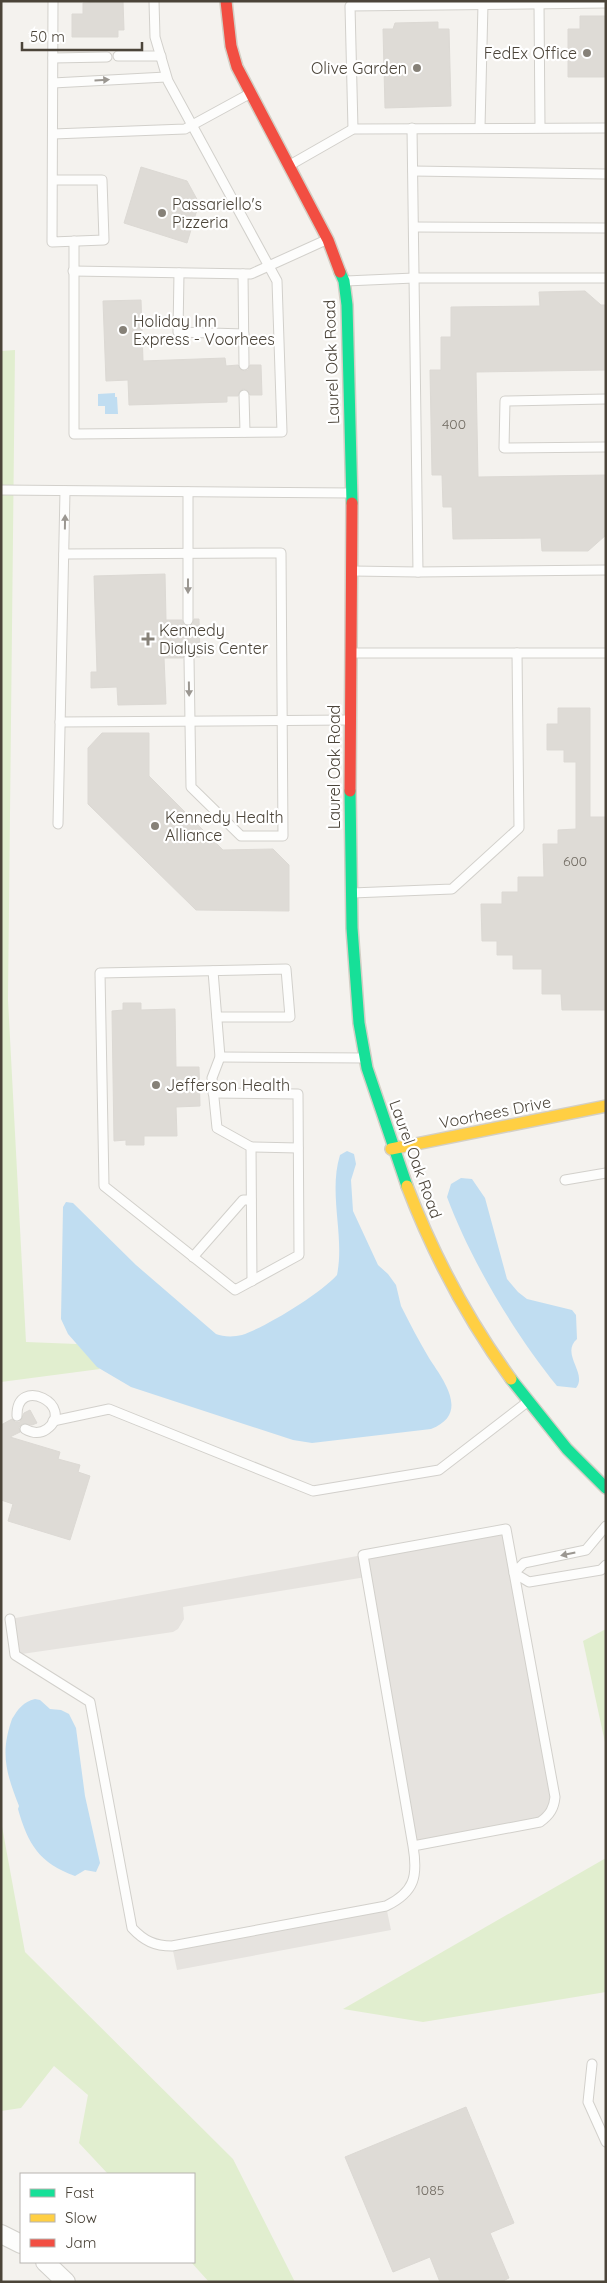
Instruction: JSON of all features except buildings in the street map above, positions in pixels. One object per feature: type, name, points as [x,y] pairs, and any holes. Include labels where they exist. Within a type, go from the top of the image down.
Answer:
[{"type":"street","name":"Laurel Oak Road","points":[[226,1],[231,46],[237,67],[328,240],[344,281],[347,305],[351,493],[350,720],[354,977],[365,1058],[391,1149],[406,1189],[429,1242],[461,1303],[493,1353],[528,1401],[562,1444],[596,1474],[606,1488]]},
{"type":"street","name":"Voorhees Drive","points":[[391,1149],[606,1106]]},
{"type":"street","points":[[1,2234],[20,2244]]},
{"type":"street","points":[[46,2263],[66,2282]]},
{"type":"lane","points":[[53,1],[54,134],[53,180],[52,242],[104,240],[102,180],[53,180]]},
{"type":"lane","points":[[74,241],[74,434],[282,432],[277,281],[166,77],[155,37],[154,1]]},
{"type":"lane","points":[[353,129],[350,6],[606,3]]},
{"type":"lane","points":[[480,127],[484,4]]},
{"type":"lane","points":[[539,4],[540,127]]},
{"type":"lane","points":[[118,56],[161,56]]},
{"type":"lane","points":[[53,58],[107,57]]},
{"type":"lane","points":[[53,83],[166,77]]},
{"type":"lane","points":[[54,134],[185,128],[251,93]]},
{"type":"lane","points":[[412,128],[418,572]]},
{"type":"lane","points":[[290,165],[353,129],[606,128]]},
{"type":"lane","points":[[413,171],[606,174]]},
{"type":"lane","points":[[414,227],[606,228]]},
{"type":"lane","points":[[74,271],[251,274],[328,240]]},
{"type":"lane","points":[[179,273],[178,332],[244,334]]},
{"type":"lane","points":[[243,274],[244,365]]},
{"type":"lane","points":[[344,281],[414,278],[606,278]]},
{"type":"lane","points":[[244,396],[245,432]]},
{"type":"lane","points":[[606,398],[504,401],[504,448],[606,447]]},
{"type":"lane","points":[[1,490],[351,493]]},
{"type":"lane","points":[[58,824],[66,491]]},
{"type":"lane","points":[[188,492],[188,620]]},
{"type":"lane","points":[[64,554],[281,553],[283,836],[241,836],[191,787],[189,658]]},
{"type":"lane","points":[[351,571],[606,570]]},
{"type":"lane","points":[[350,652],[606,653]]},
{"type":"lane","points":[[352,893],[452,889],[519,828],[517,653]]},
{"type":"lane","points":[[60,722],[350,720]]},
{"type":"lane","points":[[213,1093],[298,1094],[298,1254],[235,1290],[104,1186],[100,973],[286,968],[290,1017],[216,1017]]},
{"type":"lane","points":[[213,970],[220,1057],[212,1078],[217,1128],[251,1147],[298,1148]]},
{"type":"lane","points":[[220,1057],[365,1058]]},
{"type":"lane","points":[[251,1147],[252,1280]]},
{"type":"lane","points":[[565,1180],[606,1173]]},
{"type":"lane","points":[[193,1256],[243,1200],[251,1200]]},
{"type":"lane","points":[[17,1416],[21,1402],[28,1396],[45,1397],[52,1404],[55,1412],[53,1421],[48,1428],[40,1432],[31,1432],[25,1429]]},
{"type":"lane","points":[[53,1421],[109,1409],[313,1492],[439,1470],[528,1401]]},
{"type":"lane","points":[[514,1573],[524,1563],[586,1550],[606,1526]]},
{"type":"lane","points":[[10,1619],[15,1655],[90,1702],[132,1928],[150,1942],[161,1946],[172,1946],[386,1906],[399,1900],[408,1890],[414,1878],[416,1865],[363,1555],[506,1529],[555,1797],[554,1804],[547,1817],[540,1822],[413,1846]]},
{"type":"lane","points":[[514,1573],[529,1582],[601,1570],[606,1565]]},
{"type":"lane","points":[[592,2064],[588,2102],[606,2142]]},
{"type":"green space","points":[[15,350],[8,1000],[26,1342],[77,1344],[100,1369],[1,1382],[1,351]]},
{"type":"green space","points":[[606,1629],[606,1747],[583,1641]]},
{"type":"green space","points":[[1,1821],[25,1952],[233,2159],[295,2282],[209,2282],[192,2263],[195,2263],[195,2173],[107,2173],[79,2143],[88,2095],[54,2066],[21,2108],[1,2111]]},
{"type":"green space","points":[[606,1858],[606,1992],[423,2022],[343,2009]]},
{"type":"shaded area","points":[[506,1529],[555,1797],[547,1817],[413,1846],[366,1577],[183,1607],[184,1619],[178,1629],[173,1632],[15,1655],[10,1619]]},
{"type":"shaded area","points":[[386,1906],[391,1930],[177,1970],[172,1946]]},
{"type":"water","points":[[115,393],[118,414],[105,414],[105,406],[98,406],[98,394]]},
{"type":"water","points":[[347,1151],[354,1154],[356,1164],[351,1180],[353,1211],[378,1265],[396,1285],[401,1306],[425,1352],[447,1387],[451,1406],[449,1415],[443,1423],[431,1429],[312,1443],[293,1440],[131,1387],[97,1367],[68,1334],[61,1319],[63,1207],[66,1202],[73,1203],[136,1265],[216,1334],[239,1336],[265,1325],[292,1309],[329,1283],[337,1275],[339,1245],[336,1200],[337,1170],[340,1155]]},
{"type":"water","points":[[461,1178],[472,1179],[485,1198],[507,1279],[527,1299],[572,1310],[576,1315],[577,1339],[571,1351],[579,1376],[576,1388],[557,1386],[525,1343],[481,1271],[447,1197],[451,1184]]},
{"type":"water","points":[[35,1699],[40,1700],[50,1709],[61,1710],[69,1714],[76,1728],[85,1796],[100,1863],[96,1872],[85,1870],[75,1876],[52,1865],[37,1851],[22,1821],[8,1773],[6,1742],[14,1715],[24,1704]]},
{"type":"traffic: fast","points":[[340,272],[344,281],[347,305],[352,503]]},
{"type":"traffic: fast","points":[[350,791],[352,928],[359,1023],[367,1068],[407,1186]]},
{"type":"traffic: fast","points":[[511,1379],[567,1449],[606,1488]]},
{"type":"traffic: slow","points":[[391,1149],[606,1106]]},
{"type":"traffic: slow","points":[[407,1186],[428,1237],[453,1286],[480,1334],[511,1379]]},
{"type":"traffic: jam","points":[[226,1],[231,46],[237,67],[328,240],[340,272]]},
{"type":"traffic: jam","points":[[350,791],[352,503]]},
{"type":"place","name":"FedEx Office","points":[[587,53]]},
{"type":"place","name":"Olive Garden","points":[[417,68]]},
{"type":"place","name":"Passariello's Pizzeria","points":[[162,213]]},
{"type":"place","name":"Holiday Inn Express - Voorhees","points":[[123,330]]},
{"type":"place","name":"Kennedy Dialysis Center","points":[[148,639]]},
{"type":"place","name":"Kennedy Health Alliance","points":[[155,826]]},
{"type":"place","name":"Jefferson Health","points":[[156,1085]]}]
